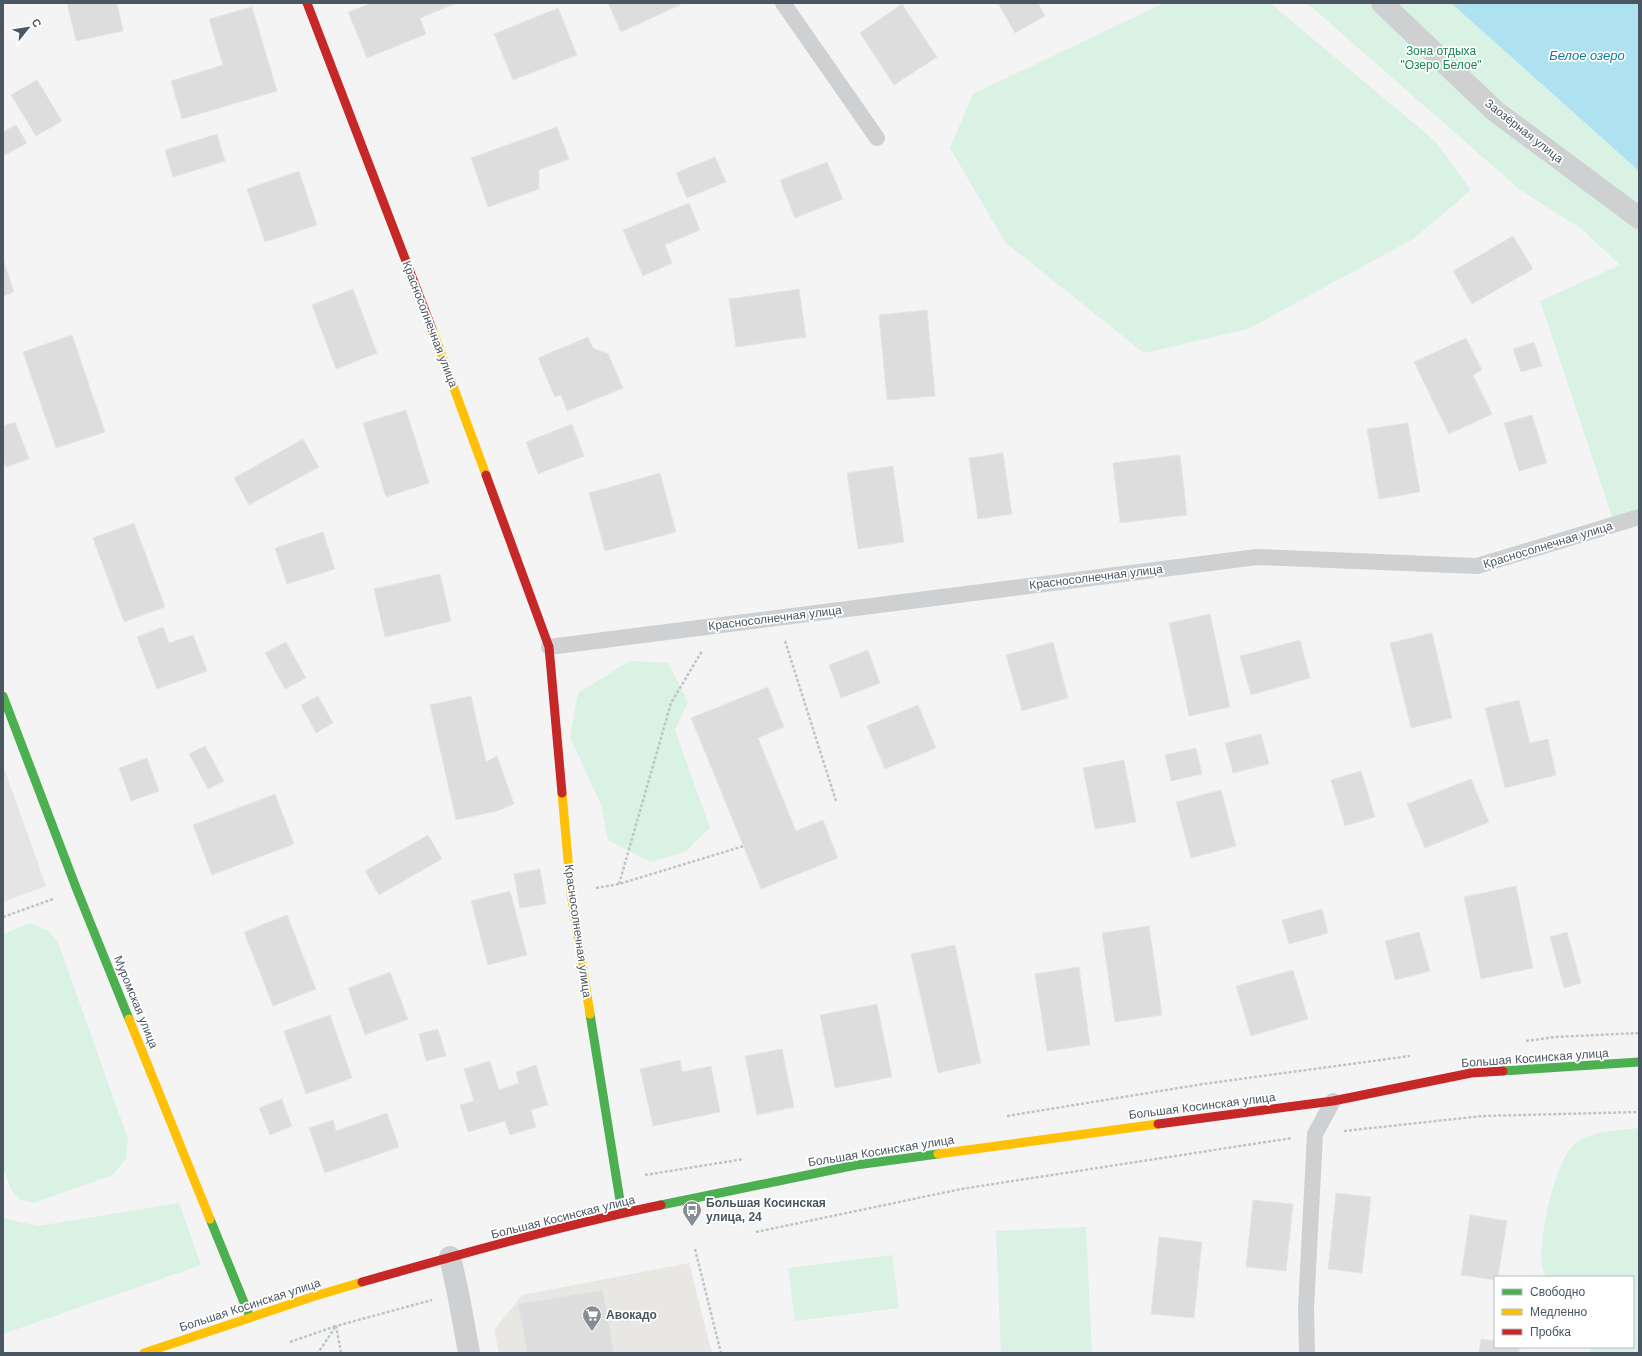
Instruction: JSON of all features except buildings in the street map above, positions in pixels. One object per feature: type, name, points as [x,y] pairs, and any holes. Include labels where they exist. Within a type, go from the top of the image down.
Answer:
[{"type":"street","name":"Красносолнечная улица","points":[[308,3],[442,355],[549,647],[571,893],[622,1213]]},
{"type":"street","name":"Заозёрная улица","points":[[1382,3],[1495,111],[1639,218]]},
{"type":"street","name":"Муромская улица","points":[[3,696],[78,890],[250,1317]]},
{"type":"street","name":"Большая Косинская улица","points":[[144,1353],[250,1317],[450,1257],[622,1213],[856,1165],[1332,1101],[1471,1073],[1639,1062]]},
{"type":"street","points":[[450,1257],[469,1353]]},
{"type":"lane","points":[[783,3],[877,138]]},
{"type":"lane","name":"Красносолнечная улица","points":[[549,647],[1256,557],[1477,566],[1639,517]]},
{"type":"lane","points":[[1307,1353],[1306,1308],[1315,1134],[1332,1101]]},
{"type":"path","points":[[777,618],[836,801]]},
{"type":"path","points":[[619,884],[671,703],[718,625]]},
{"type":"path","points":[[571,893],[619,884],[744,846]]},
{"type":"path","points":[[3,917],[78,890]]},
{"type":"path","points":[[1524,1041],[1555,1037],[1639,1033]]},
{"type":"path","points":[[1001,1117],[1203,1084],[1414,1056]]},
{"type":"path","points":[[756,1232],[961,1189],[1315,1134],[1483,1116],[1639,1112]]},
{"type":"path","points":[[645,1175],[746,1159]]},
{"type":"path","points":[[695,1248],[721,1353]]},
{"type":"path","points":[[290,1342],[336,1326],[436,1299]]},
{"type":"path","points":[[318,1353],[336,1326]]},
{"type":"path","points":[[336,1326],[342,1353]]},
{"type":"shaded area","points":[[3,765],[46,886],[3,902]]},
{"type":"shaded area","points":[[689,1263],[712,1353],[499,1353],[494,1330],[522,1295]]},
{"type":"green space","points":[[1164,3],[1270,3],[1436,142],[1471,190],[1413,239],[1248,329],[1144,353],[1005,242],[950,148],[973,94]]},
{"type":"green space","name":"Зона отдыха \"Озеро Белое\"","points":[[1307,3],[1451,3],[1639,171],[1639,508],[1612,517],[1540,301],[1620,265],[1583,230],[1519,189]]},
{"type":"green space","points":[[630,661],[668,663],[688,702],[675,730],[710,828],[685,852],[650,862],[608,840],[601,805],[570,737],[578,693]]},
{"type":"green space","points":[[31,923],[48,931],[58,942],[128,1139],[126,1159],[112,1175],[34,1203],[21,1200],[11,1190],[3,1166],[3,934]]},
{"type":"green space","points":[[1639,1128],[1639,1353],[1590,1353],[1590,1348],[1634,1348],[1634,1276],[1546,1276],[1542,1267],[1543,1238],[1555,1182],[1561,1165],[1569,1151],[1577,1142],[1584,1138],[1599,1133]]},
{"type":"green space","points":[[179,1203],[201,1265],[3,1334],[3,1218],[38,1226]]},
{"type":"green space","points":[[1086,1227],[1092,1353],[1001,1353],[996,1231]]},
{"type":"green space","points":[[892,1255],[899,1308],[795,1321],[788,1268]]},
{"type":"water","name":"Белое озеро","points":[[1451,3],[1639,3],[1639,171]]},
{"type":"traffic: fast","points":[[3,696],[77,890],[129,1019]]},
{"type":"traffic: fast","points":[[590,1014],[622,1213]]},
{"type":"traffic: fast","points":[[1503,1071],[1639,1062]]},
{"type":"traffic: fast","points":[[661,1205],[856,1165],[938,1154]]},
{"type":"traffic: fast","points":[[210,1219],[250,1317]]},
{"type":"traffic: slow","points":[[432,329],[486,475]]},
{"type":"traffic: slow","points":[[562,793],[571,893],[590,1014]]},
{"type":"traffic: slow","points":[[129,1019],[210,1219]]},
{"type":"traffic: slow","points":[[938,1154],[1158,1124]]},
{"type":"traffic: slow","points":[[144,1353],[312,1297],[362,1282]]},
{"type":"traffic: jam","points":[[307,3],[432,329]]},
{"type":"traffic: jam","points":[[486,475],[549,647],[562,793]]},
{"type":"traffic: jam","points":[[1158,1124],[1333,1101],[1471,1073],[1503,1071]]},
{"type":"traffic: jam","points":[[362,1282],[548,1231],[661,1205]]},
{"type":"place","name":"Большая Косинская улица, 24","points":[[692,1227]]},
{"type":"place","name":"Авокадо","points":[[592,1332]]}]
